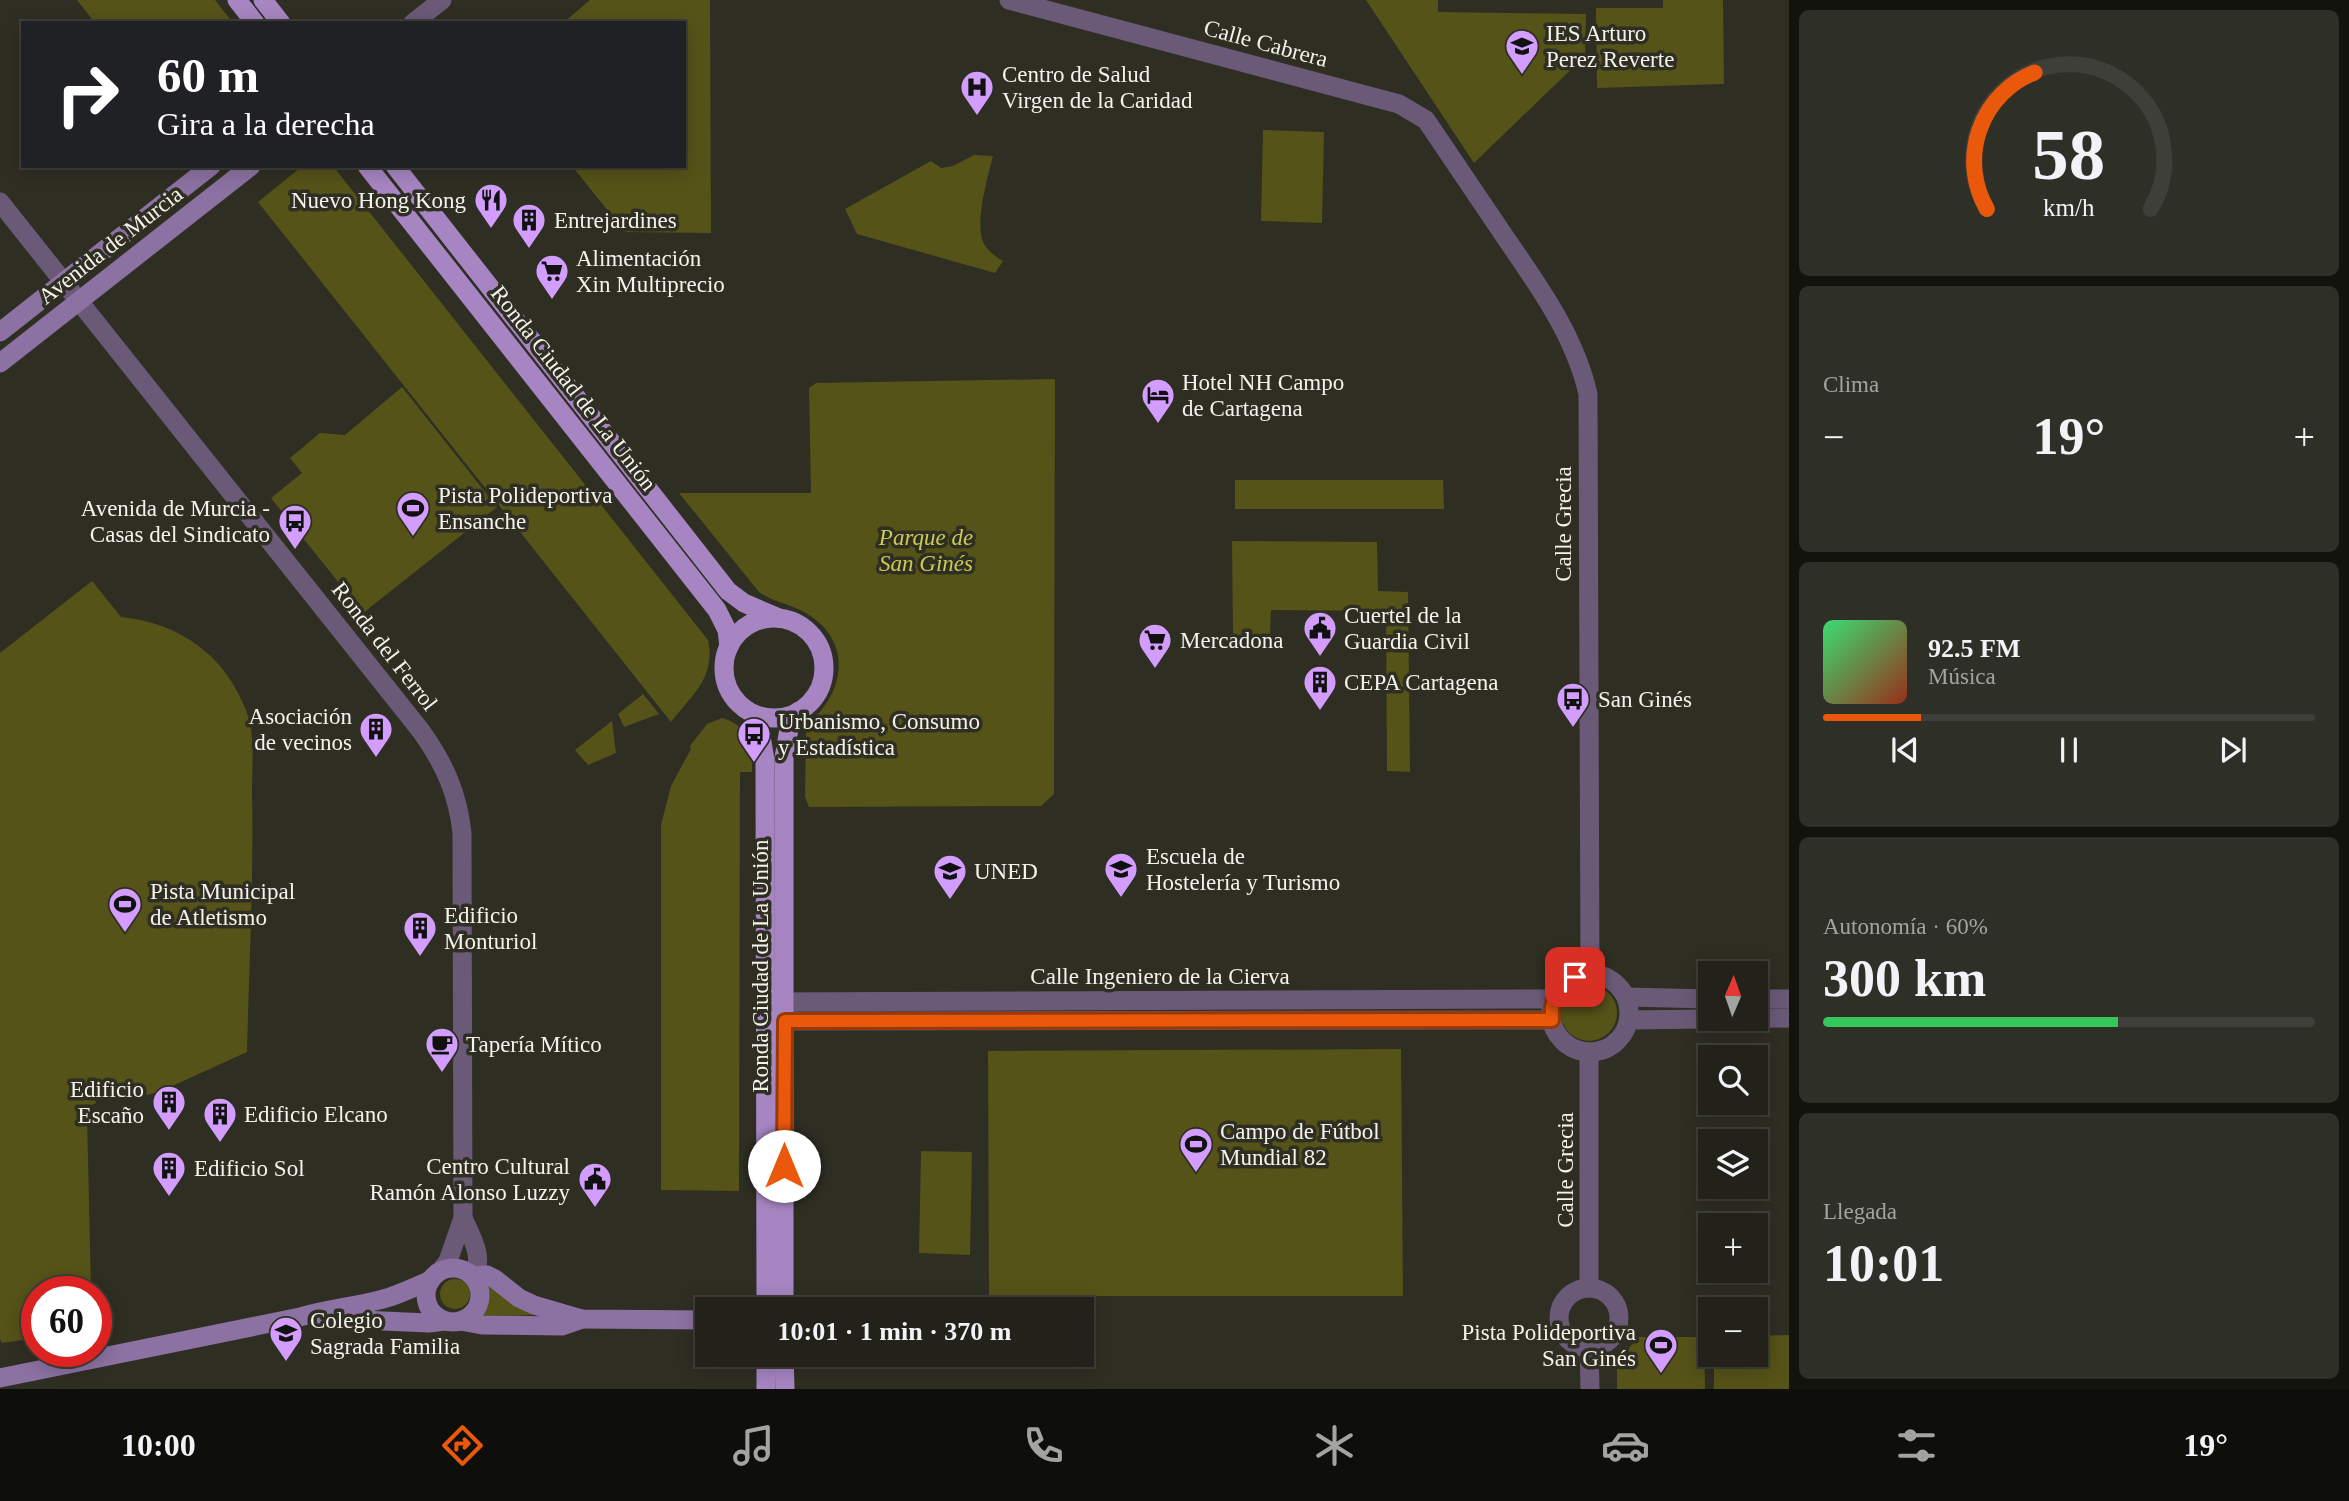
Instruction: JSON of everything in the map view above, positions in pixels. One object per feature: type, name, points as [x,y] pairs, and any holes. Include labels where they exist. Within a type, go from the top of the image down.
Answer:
[{"type":"main road","points":[[237,0],[253,21]]},
{"type":"main road","points":[[263,0],[279,21]]},
{"type":"main road","name":"Avenida de Murcia","points":[[0,332],[208,168]]},
{"type":"main road","name":"Avenida de Murcia","points":[[0,363],[248,168]]},
{"type":"main road","name":"Ronda Ciudad de La Unión","points":[[370,168],[708,599],[724,622],[729,647]]},
{"type":"main road","name":"Ronda Ciudad de La Unión","points":[[397,168],[728,591],[744,603],[779,618]]},
{"type":"main road","points":[[779,618],[797,624],[816,640],[823,657],[824,670],[820,688],[809,704],[799,711],[778,718],[754,714],[741,706],[728,687],[724,665],[729,647],[736,635],[746,626],[779,618]]},
{"type":"main road","name":"Ronda Ciudad de La Unión","points":[[766,1297],[784,758],[789,729],[799,711]]},
{"type":"main road","name":"Ronda Ciudad de La Unión","points":[[754,714],[765,760],[784,1297]]},
{"type":"main road","points":[[0,1378],[389,1297],[458,1268],[473,1276],[487,1275],[519,1298],[534,1305],[582,1319],[695,1320]]},
{"type":"main road","points":[[436,1275],[426,1293],[429,1307],[438,1318],[482,1325],[562,1326],[582,1319]]},
{"type":"main road","points":[[300,1317],[429,1323],[453,1321],[473,1314],[480,1302],[480,1289],[473,1276]]},
{"type":"main road","points":[[766,1367],[766,1389]]},
{"type":"main road","points":[[784,1367],[785,1389]]},
{"type":"street","points":[[416,21],[442,0]]},
{"type":"street","name":"Calle Cabrera","points":[[1009,0],[1399,104],[1426,120]]},
{"type":"street","name":"Calle Grecia","points":[[1426,120],[1541,290],[1574,352],[1588,394],[1590,974]]},
{"type":"street","name":"Ronda del Ferrol","points":[[0,202],[421,731],[453,786],[462,833],[463,1218],[449,1261],[436,1275]]},
{"type":"street","points":[[1590,974],[1608,978],[1626,997],[1629,1020],[1618,1041],[1605,1049],[1581,1051],[1565,1043],[1554,1028],[1553,999],[1568,981],[1590,974]]},
{"type":"street","points":[[1626,997],[1698,999]]},
{"type":"street","name":"Calle Ingeniero de la Cierva","points":[[775,1011],[1553,999]]},
{"type":"street","points":[[1768,999],[1789,999]]},
{"type":"street","points":[[775,1011],[1552,1020]]},
{"type":"street","points":[[1629,1020],[1789,1018]]},
{"type":"street","name":"Calle Grecia","points":[[1589,1052],[1589,1288]]},
{"type":"street","name":"Ronda del Ferrol","points":[[463,1218],[479,1256],[473,1276]]},
{"type":"street","points":[[1589,1288],[1604,1292],[1612,1298],[1619,1315],[1618,1325],[1609,1340],[1589,1348],[1573,1343],[1566,1337],[1558,1320],[1563,1302],[1569,1295],[1589,1288]]},
{"type":"street","points":[[1589,1348],[1590,1389]]},
{"type":"green space","points":[[77,0],[215,0],[231,21],[93,21]]},
{"type":"green space","points":[[590,0],[710,0],[711,233],[625,232],[574,168],[686,168],[686,21],[565,21]]},
{"type":"green space","points":[[1366,0],[1438,0],[1438,12],[1586,14],[1585,56],[1474,163]]},
{"type":"green space","points":[[1663,0],[1723,0],[1724,84],[1597,88],[1596,8],[1663,8]]},
{"type":"green space","points":[[1263,130],[1324,132],[1322,223],[1261,221]]},
{"type":"green space","points":[[974,155],[993,156],[982,203],[980,228],[986,247],[1003,261],[995,273],[857,234],[845,209],[931,161],[941,168],[953,166]]},
{"type":"green space","points":[[300,168],[335,168],[708,640],[710,653],[706,675],[671,722],[258,202]]},
{"type":"green space","name":"Parque de San Ginés","points":[[1055,379],[1054,794],[1041,806],[809,807],[805,797],[806,725],[819,713],[836,685],[838,655],[833,640],[809,615],[759,592],[679,493],[811,493],[809,388],[816,383]]},
{"type":"green space","points":[[402,387],[497,507],[363,613],[271,498],[302,473],[290,458],[320,433],[345,435]]},
{"type":"green space","points":[[1235,480],[1443,480],[1444,509],[1235,509]]},
{"type":"green space","points":[[1232,541],[1377,542],[1378,591],[1408,592],[1410,772],[1387,771],[1386,611],[1271,610],[1270,635],[1233,635]]},
{"type":"green space","name":"Pista Municipal de Atletismo","points":[[92,581],[121,617],[143,621],[182,635],[215,660],[239,695],[248,716],[252,743],[247,1052],[159,1092],[129,1099],[95,1098],[96,1103],[90,1106],[87,1114],[91,1276],[21,1276],[21,1340],[2,1343],[0,1339],[0,653]]},
{"type":"green space","points":[[643,694],[659,714],[624,727],[618,714]]},
{"type":"green space","points":[[722,718],[731,721],[743,731],[750,746],[752,763],[752,772],[740,772],[739,1191],[661,1190],[661,825],[671,786],[691,749],[690,746],[707,724]]},
{"type":"green space","points":[[612,721],[616,753],[588,765],[575,750]]},
{"type":"green space","points":[[1589,985],[1604,990],[1612,998],[1617,1013],[1612,1028],[1604,1036],[1589,1041],[1574,1036],[1566,1028],[1561,1013],[1566,998],[1574,990]]},
{"type":"green space","name":"Campo de Fútbol Mundial 82","points":[[1401,1049],[1403,1296],[989,1296],[988,1051]]},
{"type":"green space","points":[[921,1151],[972,1152],[970,1255],[919,1253]]},
{"type":"green space","points":[[455,1279],[466,1283],[470,1294],[466,1305],[455,1309],[444,1305],[440,1294],[444,1283]]},
{"type":"green space","points":[[485,1280],[539,1315],[483,1316]]},
{"type":"green space","points":[[1789,1335],[1789,1389],[1714,1389],[1714,1367],[1768,1367],[1768,1336]]},
{"type":"green space","name":"Pista Polideportiva San Ginés","points":[[1639,1337],[1698,1337],[1698,1367],[1705,1367],[1705,1389],[1617,1389],[1617,1361]]},
{"type":"place","name":"IES Arturo Perez Reverte","points":[[1522,76]]},
{"type":"place","name":"Centro de Salud Virgen de la Caridad","points":[[977,117]]},
{"type":"place","name":"Nuevo Hong Kong","points":[[491,230]]},
{"type":"place","name":"Entrejardines","points":[[529,250]]},
{"type":"place","name":"Alimentación Xin Multiprecio","points":[[552,301]]},
{"type":"place","name":"Hotel NH Campo de Cartagena","points":[[1158,425]]},
{"type":"place","name":"Pista Polideportiva Ensanche","points":[[413,538]]},
{"type":"place","name":"Avenida de Murcia - Casas del Sindicato","points":[[295,551]]},
{"type":"place","name":"Cuertel de la Guardia Civil","points":[[1320,658]]},
{"type":"place","name":"Mercadona","points":[[1155,670]]},
{"type":"place","name":"CEPA Cartagena","points":[[1320,712]]},
{"type":"place","name":"San Ginés","points":[[1573,729]]},
{"type":"place","name":"Asociación de vecinos","points":[[376,759]]},
{"type":"place","name":"Urbanismo, Consumo y Estadística","points":[[754,764]]},
{"type":"place","name":"Escuela de Hostelería y Turismo","points":[[1121,899]]},
{"type":"place","name":"UNED","points":[[950,901]]},
{"type":"place","name":"Pista Municipal de Atletismo","points":[[125,934]]},
{"type":"place","name":"Edificio Monturiol","points":[[420,958]]},
{"type":"place","name":"Tapería Mítico","points":[[442,1074]]},
{"type":"place","name":"Edificio Escaño","points":[[169,1132]]},
{"type":"place","name":"Edificio Elcano","points":[[220,1144]]},
{"type":"place","name":"Campo de Fútbol Mundial 82","points":[[1196,1174]]},
{"type":"place","name":"Edificio Sol","points":[[169,1198]]},
{"type":"place","name":"Centro Cultural Ramón Alonso Luzzy","points":[[595,1209]]},
{"type":"place","name":"Colegio Sagrada Familia","points":[[286,1363]]},
{"type":"place","name":"Pista Polideportiva San Ginés","points":[[1661,1375]]},
{"type":"route","points":[[784,1166],[785,1021],[1552,1020],[1553,999],[1562,986],[1575,977]]}]
